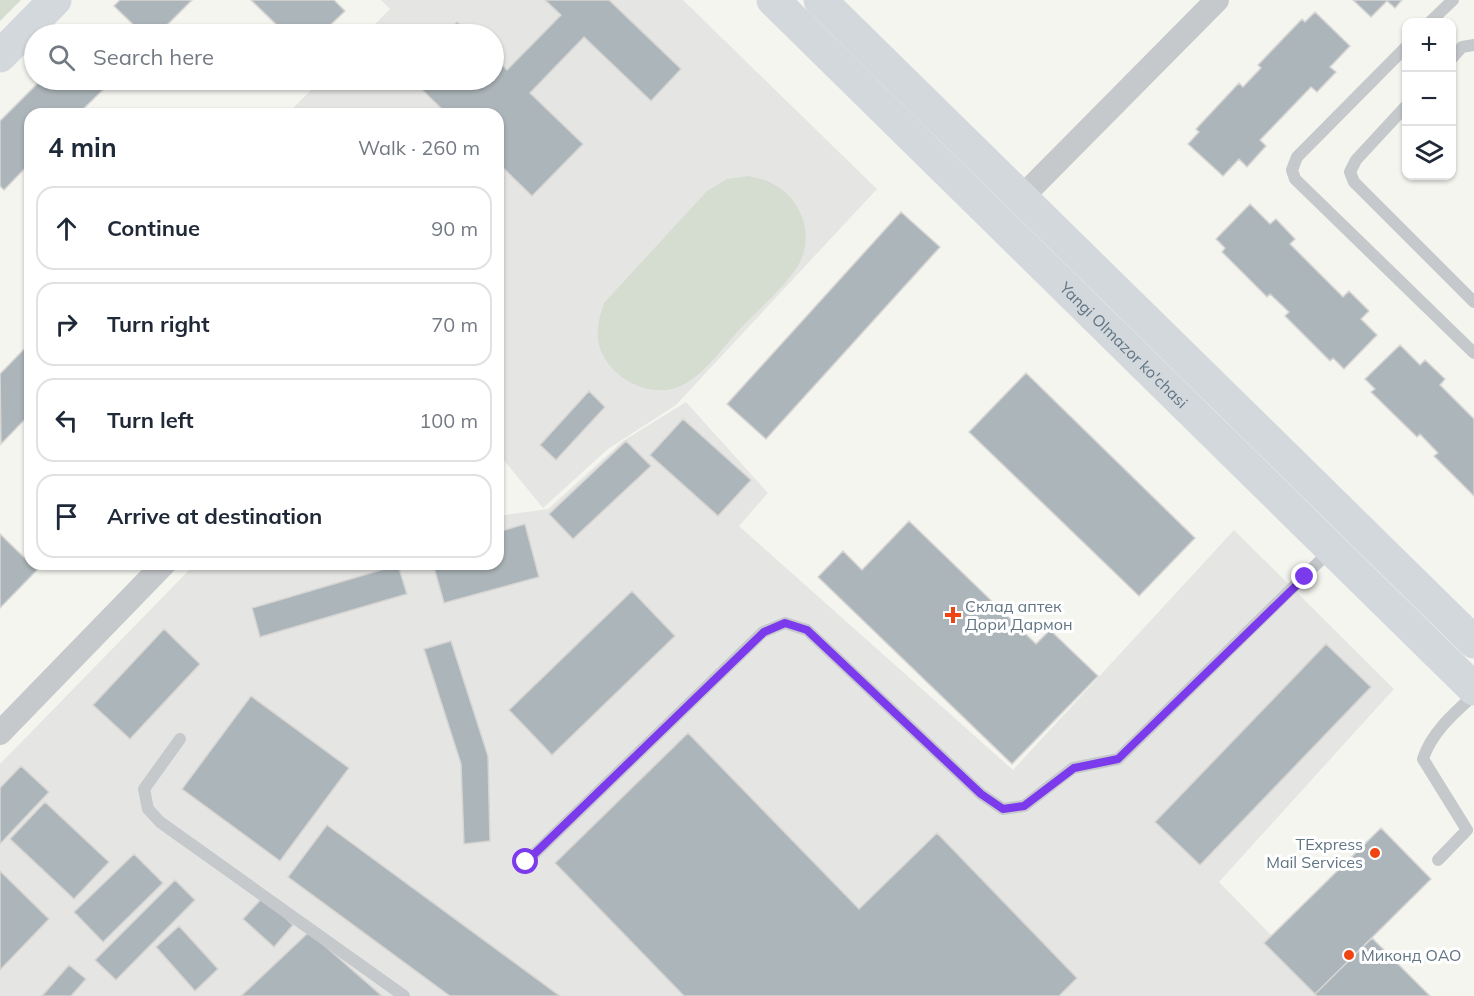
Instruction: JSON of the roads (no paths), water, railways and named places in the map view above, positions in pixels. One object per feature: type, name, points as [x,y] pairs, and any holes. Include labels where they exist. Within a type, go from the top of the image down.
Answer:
[{"type":"main road","points":[[31,24],[55,0]]},
{"type":"main road","name":"Yangi Olmazor ko'chasi","points":[[819,0],[1474,642]]},
{"type":"main road","name":"Yangi Olmazor ko'chasi","points":[[791,6],[1332,550],[1474,689]]},
{"type":"main road","points":[[0,56],[24,32]]},
{"type":"street","points":[[1021,198],[1217,0]]},
{"type":"street","points":[[0,733],[158,570]]},
{"type":"lane","points":[[1434,18],[1453,0]]},
{"type":"lane","points":[[1456,54],[1462,47],[1474,45]]},
{"type":"lane","points":[[1402,52],[1297,158],[1292,170],[1295,180],[1474,353]]},
{"type":"lane","points":[[1402,111],[1356,160],[1350,171],[1354,182],[1474,302]]},
{"type":"lane","points":[[526,862],[764,632],[785,623],[807,630],[981,794],[1003,809],[1024,806],[1074,768],[1118,759],[1332,550]]},
{"type":"lane","points":[[1438,860],[1465,835],[1467,830],[1423,759],[1427,746],[1450,717],[1474,695]]},
{"type":"lane","points":[[180,739],[144,789],[148,809],[160,822],[405,996]]},
{"type":"place","name":"Склад аптек Дори Дармон","points":[[953,615]]},
{"type":"place","name":"TExpress Mail Services","points":[[1375,853]]},
{"type":"place","name":"Миконд ОАО","points":[[1349,955]]}]
